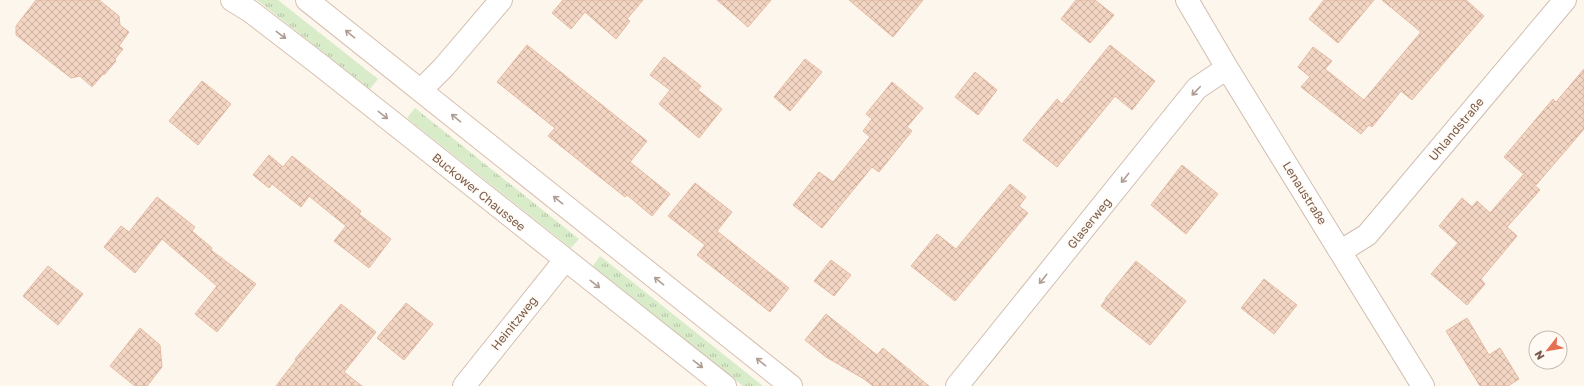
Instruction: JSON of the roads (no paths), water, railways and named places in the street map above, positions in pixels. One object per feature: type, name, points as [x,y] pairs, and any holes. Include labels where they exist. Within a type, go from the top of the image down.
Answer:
[{"type":"street","name":"Buckower Chaussee","points":[[232,0],[250,11],[319,64],[725,386]]},
{"type":"street","points":[[307,0],[791,386]]},
{"type":"street","points":[[421,90],[450,60],[501,0]]},
{"type":"street","name":"Lenaustraße","points":[[1186,0],[1423,386]]},
{"type":"street","name":"Uhlandstraße","points":[[1341,251],[1367,235],[1565,0]]},
{"type":"street","name":"Glaserweg","points":[[957,386],[1197,88],[1227,68]]},
{"type":"street","name":"Heinitzweg","points":[[464,386],[565,260]]}]
